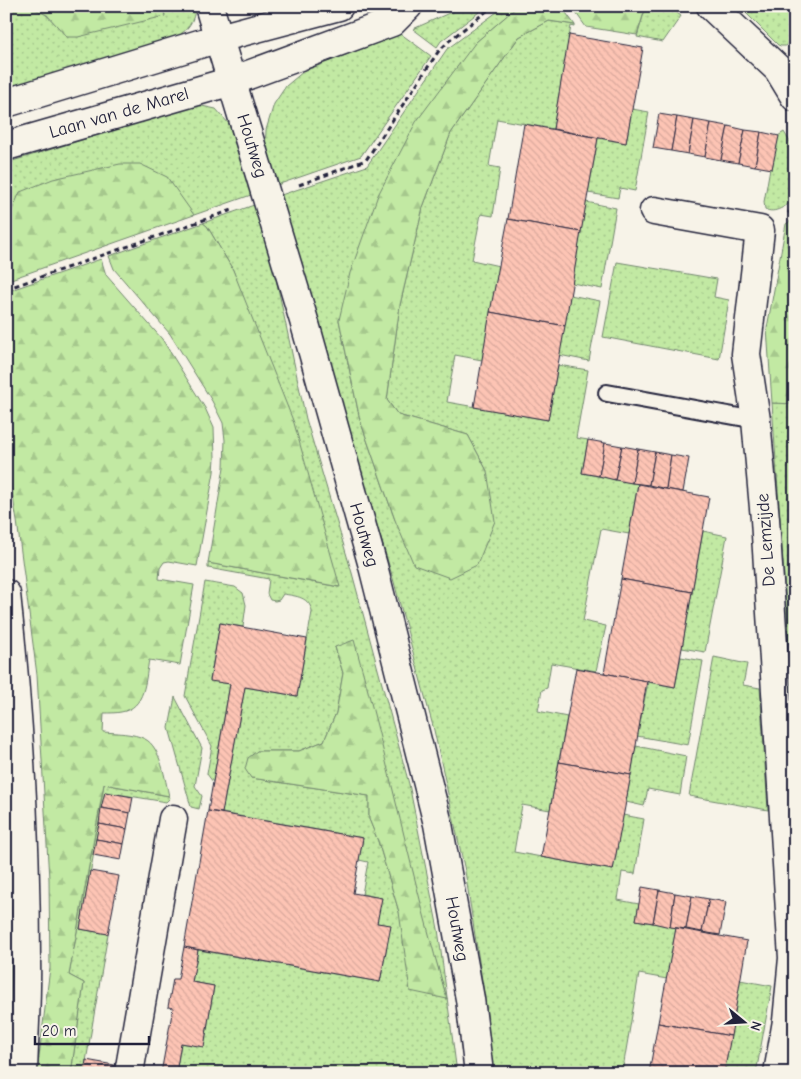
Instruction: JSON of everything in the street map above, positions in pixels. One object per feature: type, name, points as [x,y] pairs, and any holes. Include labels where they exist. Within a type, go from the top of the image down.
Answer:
[{"type":"street","name":"Houtweg","points":[[209,6],[305,324],[373,566],[438,824],[470,999],[478,1073]]},
{"type":"street","points":[[6,103],[219,38],[339,6]]},
{"type":"street","name":"Laan van de Marel","points":[[6,146],[232,80],[392,22],[408,6]]},
{"type":"street","points":[[711,6],[786,63],[795,97]]},
{"type":"street","name":"De Lemzijde","points":[[654,211],[760,230],[746,354],[756,420],[765,518],[794,958],[787,1021],[778,1073]]},
{"type":"street","points":[[6,594],[14,664],[20,756],[26,960],[23,1073]]},
{"type":"street","points":[[129,1073],[173,819]]},
{"type":"lane","points":[[607,393],[756,420]]},
{"type":"green space","points":[[6,6],[27,7],[41,12],[53,21],[67,37],[165,15],[162,6],[195,6],[195,12],[190,25],[175,39],[6,90]]},
{"type":"green space","points":[[29,6],[162,6],[165,16],[78,37],[67,37],[47,15]]},
{"type":"green space","points":[[465,6],[487,6],[441,41],[437,47],[413,29]]},
{"type":"green space","points":[[505,6],[518,6],[475,43],[339,320],[360,420],[395,520],[487,471],[468,435],[398,415],[387,400],[400,305],[423,207],[451,133],[519,37],[549,21],[575,25],[575,27],[571,26],[553,129],[497,119],[489,166],[500,168],[493,216],[481,214],[472,260],[499,266],[482,360],[455,355],[447,402],[548,420],[558,365],[588,370],[576,438],[588,440],[582,473],[638,484],[629,534],[601,529],[583,621],[606,626],[596,671],[551,663],[547,688],[542,690],[538,711],[567,717],[550,810],[522,805],[514,852],[613,870],[623,815],[644,819],[635,874],[622,872],[618,900],[639,904],[636,920],[720,935],[676,928],[667,979],[639,974],[623,1068],[649,1073],[493,1073],[486,1006],[465,871],[434,730],[394,582],[278,196],[367,166],[447,49]]},
{"type":"green space","points":[[518,6],[561,6],[575,25],[549,21],[519,37],[451,133],[423,207],[400,305],[387,400],[398,415],[468,435],[487,471],[495,521],[477,565],[450,578],[414,565],[395,520],[360,420],[339,320],[350,273],[378,195],[416,122],[475,43]]},
{"type":"green space","points":[[571,6],[646,6],[637,35],[586,27]]},
{"type":"green space","points":[[646,6],[668,6],[681,16],[663,42],[637,37]]},
{"type":"green space","points":[[739,6],[795,6],[790,36],[786,46],[778,45]]},
{"type":"green space","points":[[401,34],[431,56],[361,156],[274,186],[265,152],[266,130],[274,104],[286,86],[304,71]]},
{"type":"green space","points":[[197,105],[216,109],[229,124],[251,195],[194,215],[190,212],[21,192],[6,224],[6,163]]},
{"type":"green space","points":[[632,109],[649,112],[635,191],[620,188],[618,198],[588,193],[598,138],[626,143]]},
{"type":"green space","points":[[784,132],[795,150],[795,200],[780,209],[769,211],[765,209],[764,202],[770,168],[772,169],[778,136]]},
{"type":"green space","points":[[120,164],[140,164],[167,177],[194,215],[11,279],[6,224],[20,192],[53,179]]},
{"type":"green space","points":[[586,202],[616,208],[602,289],[572,283]]},
{"type":"green space","points":[[254,205],[272,260],[306,419],[352,573],[409,784],[438,929],[457,1073],[176,1073],[181,1043],[204,1047],[214,986],[192,982],[198,950],[380,982],[391,926],[377,923],[381,898],[362,894],[368,862],[359,860],[363,838],[222,813],[245,687],[297,696],[312,612],[311,607],[302,598],[283,594],[279,600],[270,600],[267,594],[269,579],[208,568],[208,563],[339,587],[233,270],[207,226],[203,223]],"holes":[[[335,647],[427,931],[447,999],[399,912],[378,841],[369,819],[369,796],[251,778],[257,751],[299,751],[324,741],[336,713],[343,673]]]},
{"type":"green space","points":[[795,218],[795,404],[772,403],[767,328],[786,224]]},
{"type":"green space","points":[[203,223],[207,226],[233,270],[294,423],[340,587],[208,563],[224,467],[225,440],[223,423],[212,401],[170,334],[114,269],[109,256]]},
{"type":"green space","points":[[101,259],[106,275],[162,339],[205,408],[214,428],[214,472],[197,566],[169,561],[164,562],[160,568],[159,579],[194,585],[180,665],[149,660],[143,692],[135,705],[121,712],[104,713],[103,732],[145,739],[155,749],[162,764],[169,796],[104,784],[69,975],[84,983],[71,1073],[37,1073],[50,968],[49,879],[37,675],[17,521],[6,457],[6,302],[11,290]]},
{"type":"green space","points":[[617,262],[717,279],[714,297],[729,300],[719,359],[603,337]]},
{"type":"green space","points":[[570,295],[600,301],[589,361],[559,355]]},
{"type":"green space","points":[[772,403],[795,404],[795,735]]},
{"type":"green space","points":[[703,531],[727,536],[705,652],[682,648]]},
{"type":"green space","points":[[205,582],[235,587],[243,593],[246,605],[243,627],[220,623],[210,680],[230,684],[213,782],[207,774],[212,746],[185,696]]},
{"type":"green space","points":[[354,640],[422,909],[447,999],[410,991],[399,912],[378,841],[369,819],[369,796],[251,778],[245,769],[248,758],[257,751],[299,751],[324,741],[336,713],[343,673],[335,647]]},
{"type":"green space","points":[[681,657],[703,661],[688,745],[637,736],[648,682],[675,687]]},
{"type":"green space","points":[[714,657],[747,664],[743,685],[760,688],[768,810],[689,796]]},
{"type":"green space","points":[[175,697],[202,748],[195,786],[202,796],[199,809],[191,807],[169,728]]},
{"type":"green space","points":[[636,746],[686,756],[680,795],[648,789],[644,806],[626,802]]},
{"type":"green space","points":[[6,784],[11,898],[9,1073],[6,1073]]},
{"type":"green space","points":[[104,784],[169,796],[170,798],[166,802],[105,792],[80,929],[108,934],[84,1073],[71,1073],[84,983],[69,975]]},
{"type":"green space","points":[[740,980],[772,986],[756,1073],[724,1073]]},
{"type":"building","points":[[569,35],[643,48],[626,143],[553,129]]},
{"type":"building","points":[[659,114],[677,117],[671,151],[653,148]]},
{"type":"building","points":[[677,117],[694,120],[688,154],[671,151]]},
{"type":"building","points":[[694,120],[711,123],[705,157],[688,154]]},
{"type":"building","points":[[711,123],[728,126],[721,160],[705,157]]},
{"type":"building","points":[[524,124],[598,138],[581,232],[508,219]]},
{"type":"building","points":[[728,126],[745,130],[738,163],[721,160]]},
{"type":"building","points":[[745,130],[761,132],[755,166],[738,163]]},
{"type":"building","points":[[761,132],[779,136],[772,169],[755,166]]},
{"type":"building","points":[[508,219],[581,232],[565,326],[490,312]]},
{"type":"building","points":[[490,312],[565,326],[548,420],[474,407]]},
{"type":"building","points":[[588,440],[605,443],[599,476],[582,473]]},
{"type":"building","points":[[605,443],[622,446],[615,480],[599,476]]},
{"type":"building","points":[[622,446],[638,449],[632,483],[615,480]]},
{"type":"building","points":[[638,449],[655,452],[649,485],[632,483]]},
{"type":"building","points":[[655,452],[671,455],[666,489],[649,485]]},
{"type":"building","points":[[671,455],[689,458],[683,492],[666,489]]},
{"type":"building","points":[[638,484],[709,497],[692,592],[621,579]]},
{"type":"building","points":[[621,579],[692,592],[675,687],[604,673]]},
{"type":"building","points":[[220,623],[307,639],[297,696],[245,687],[222,813],[208,811],[230,684],[210,681]]},
{"type":"building","points":[[576,668],[647,681],[631,775],[559,762]]},
{"type":"building","points":[[559,762],[631,775],[613,870],[541,857]]},
{"type":"building","points":[[105,792],[133,797],[130,813],[101,808]]},
{"type":"building","points":[[101,808],[130,813],[127,829],[99,824]]},
{"type":"building","points":[[208,811],[363,838],[353,893],[382,898],[377,923],[391,925],[380,982],[184,947]]},
{"type":"building","points":[[99,824],[127,829],[124,844],[96,839]]},
{"type":"building","points":[[96,839],[124,844],[121,860],[93,855]]},
{"type":"building","points":[[90,871],[119,876],[108,934],[80,929]]},
{"type":"building","points":[[642,887],[659,890],[653,923],[636,920]]},
{"type":"building","points":[[659,890],[675,893],[670,927],[653,923]]},
{"type":"building","points":[[675,893],[692,896],[686,929],[670,927]]},
{"type":"building","points":[[692,896],[709,899],[702,932],[686,929]]},
{"type":"building","points":[[709,899],[726,902],[720,935],[702,932]]},
{"type":"building","points":[[676,928],[747,941],[731,1036],[658,1023]]},
{"type":"building","points":[[184,947],[198,950],[192,982],[214,986],[204,1047],[181,1043],[176,1073],[161,1073],[173,1008],[168,1007],[173,979],[178,979]]},
{"type":"building","points":[[658,1023],[731,1036],[724,1073],[649,1073]]},
{"type":"building","points":[[86,1060],[114,1065],[113,1073],[84,1073]]}]
